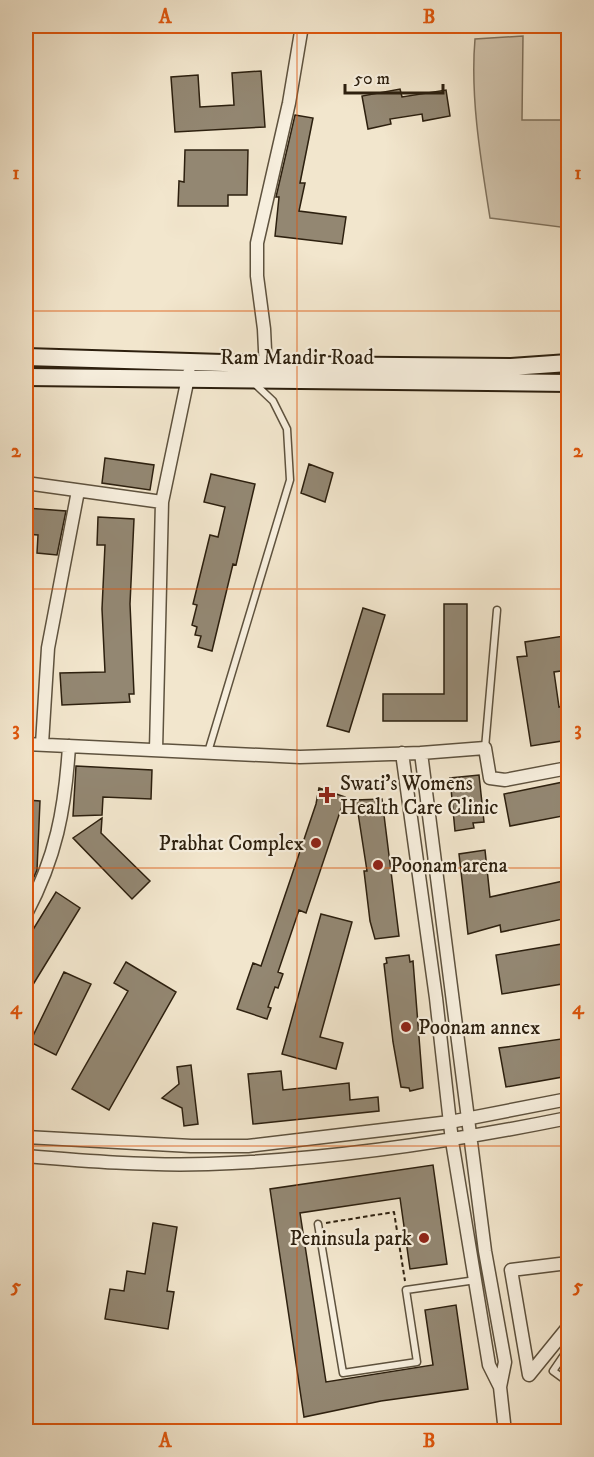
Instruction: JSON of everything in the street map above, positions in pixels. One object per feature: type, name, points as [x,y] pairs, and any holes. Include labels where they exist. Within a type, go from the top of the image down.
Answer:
[{"type":"main road","points":[[26,357],[190,361],[260,373],[511,367],[568,363]]},
{"type":"main road","name":"Ram Mandir Road","points":[[26,377],[189,379],[260,373],[568,382]]},
{"type":"street","points":[[260,373],[264,329],[257,276],[257,243],[289,103],[302,26]]},
{"type":"street","points":[[156,750],[162,502],[189,379],[190,361]]},
{"type":"street","points":[[26,483],[162,502]]},
{"type":"street","points":[[42,744],[48,648],[78,490]]},
{"type":"street","points":[[26,744],[300,757],[421,753],[485,748],[490,778],[505,780],[568,768]]},
{"type":"street","points":[[26,914],[55,846],[66,793],[69,746]]},
{"type":"street","points":[[402,753],[435,987],[452,1140],[489,1365],[500,1387]]},
{"type":"street","points":[[421,753],[491,1293],[505,1362],[500,1387],[505,1431]]},
{"type":"street","points":[[26,1137],[171,1145],[248,1146],[450,1122],[568,1099]]},
{"type":"street","points":[[26,1156],[80,1161],[171,1164],[286,1160],[470,1138],[568,1118]]},
{"type":"street","points":[[80,1140],[80,1161]]},
{"type":"street","points":[[171,1145],[171,1164]]},
{"type":"street","points":[[568,1263],[511,1270],[529,1375],[568,1327]]},
{"type":"street","points":[[491,1293],[514,1289]]},
{"type":"lane","points":[[208,752],[290,480],[287,429],[260,373]]},
{"type":"lane","points":[[485,748],[497,610]]},
{"type":"lane","points":[[318,1224],[344,1373],[417,1362],[406,1290],[476,1280]]},
{"type":"lane","points":[[568,1350],[553,1371],[568,1382]]},
{"type":"path","points":[[318,1224],[394,1212],[406,1290]]},
{"type":"shaded area","points":[[523,36],[522,120],[566,120],[568,115],[568,228],[490,218],[475,106],[475,39]]},
{"type":"building","points":[[261,71],[265,127],[175,132],[171,77],[198,75],[200,107],[234,105],[232,73]]},
{"type":"building","points":[[400,89],[402,97],[446,90],[450,116],[423,121],[422,114],[390,119],[391,124],[368,129],[362,96]]},
{"type":"building","points":[[295,115],[313,118],[300,183],[305,183],[299,211],[346,217],[342,244],[275,236],[279,197],[276,197]]},
{"type":"building","points":[[185,150],[248,150],[247,195],[228,195],[228,206],[178,206],[179,181],[184,182]]},
{"type":"building","points":[[105,458],[154,465],[150,490],[102,483]]},
{"type":"building","points":[[309,464],[333,473],[325,502],[301,493]]},
{"type":"building","points":[[211,474],[255,484],[212,651],[198,647],[201,636],[195,635],[197,627],[192,625],[197,605],[193,604],[210,535],[218,537],[225,507],[204,502]]},
{"type":"building","points":[[26,508],[66,511],[57,555],[37,553],[38,535],[26,534]]},
{"type":"building","points":[[98,517],[134,519],[130,604],[134,694],[129,694],[130,702],[62,705],[60,673],[105,672],[102,609],[105,545],[97,545]]},
{"type":"building","points":[[444,604],[467,604],[467,721],[383,721],[383,694],[444,694]]},
{"type":"building","points":[[363,608],[385,615],[349,732],[327,726]]},
{"type":"building","points":[[564,636],[568,670],[554,672],[559,707],[568,705],[568,740],[531,746],[517,657],[527,656],[525,642]]},
{"type":"building","points":[[76,766],[152,770],[151,799],[103,797],[102,815],[73,816]]},
{"type":"building","points":[[479,775],[484,822],[473,823],[474,828],[455,831],[450,778]]},
{"type":"building","points":[[568,781],[568,815],[510,826],[504,794]]},
{"type":"building","points":[[319,788],[345,797],[306,913],[299,910],[278,972],[283,974],[278,988],[275,987],[268,1007],[271,1008],[267,1019],[237,1009],[253,963],[261,966],[316,804]]},
{"type":"building","name":"Poonam arena","points":[[382,799],[399,936],[375,939],[370,921],[364,871],[367,871],[356,800]]},
{"type":"building","points":[[26,800],[40,801],[37,870],[26,895],[26,853],[29,844],[26,840]]},
{"type":"building","points":[[102,818],[101,833],[150,881],[132,899],[73,838]]},
{"type":"building","points":[[485,850],[490,897],[568,880],[568,918],[501,932],[500,925],[468,934],[459,854]]},
{"type":"building","points":[[56,892],[80,908],[26,996],[26,941]]},
{"type":"building","points":[[321,914],[352,922],[320,1037],[343,1043],[336,1069],[282,1054]]},
{"type":"building","points":[[568,943],[568,983],[502,994],[496,955]]},
{"type":"building","name":"Poonam annex","points":[[409,955],[410,962],[413,961],[423,1088],[410,1091],[409,1088],[401,1087],[384,964],[387,963],[386,958]]},
{"type":"building","points":[[126,962],[176,992],[109,1110],[72,1089],[128,991],[114,983]]},
{"type":"building","points":[[64,972],[91,984],[56,1055],[30,1042]]},
{"type":"building","points":[[568,1038],[568,1076],[506,1087],[499,1048]]},
{"type":"building","points":[[191,1065],[198,1124],[184,1126],[182,1108],[162,1098],[179,1084],[177,1067]]},
{"type":"building","points":[[281,1071],[283,1090],[349,1083],[350,1100],[378,1097],[379,1111],[253,1124],[248,1074]]},
{"type":"building","points":[[433,1165],[447,1264],[410,1269],[400,1198],[300,1213],[326,1382],[433,1365],[425,1310],[456,1305],[468,1389],[381,1401],[304,1417],[270,1189]]},
{"type":"building","points":[[153,1223],[177,1227],[167,1291],[174,1292],[168,1329],[105,1319],[110,1289],[124,1291],[127,1271],[145,1274]]},
{"type":"place","name":"Swati's Womens Health Care Clinic","points":[[327,795]]},
{"type":"place","name":"Prabhat Complex","points":[[316,843]]},
{"type":"place","name":"Poonam arena","points":[[378,865]]},
{"type":"place","name":"Poonam annex","points":[[406,1027]]},
{"type":"place","name":"Peninsula park","points":[[424,1238]]}]
